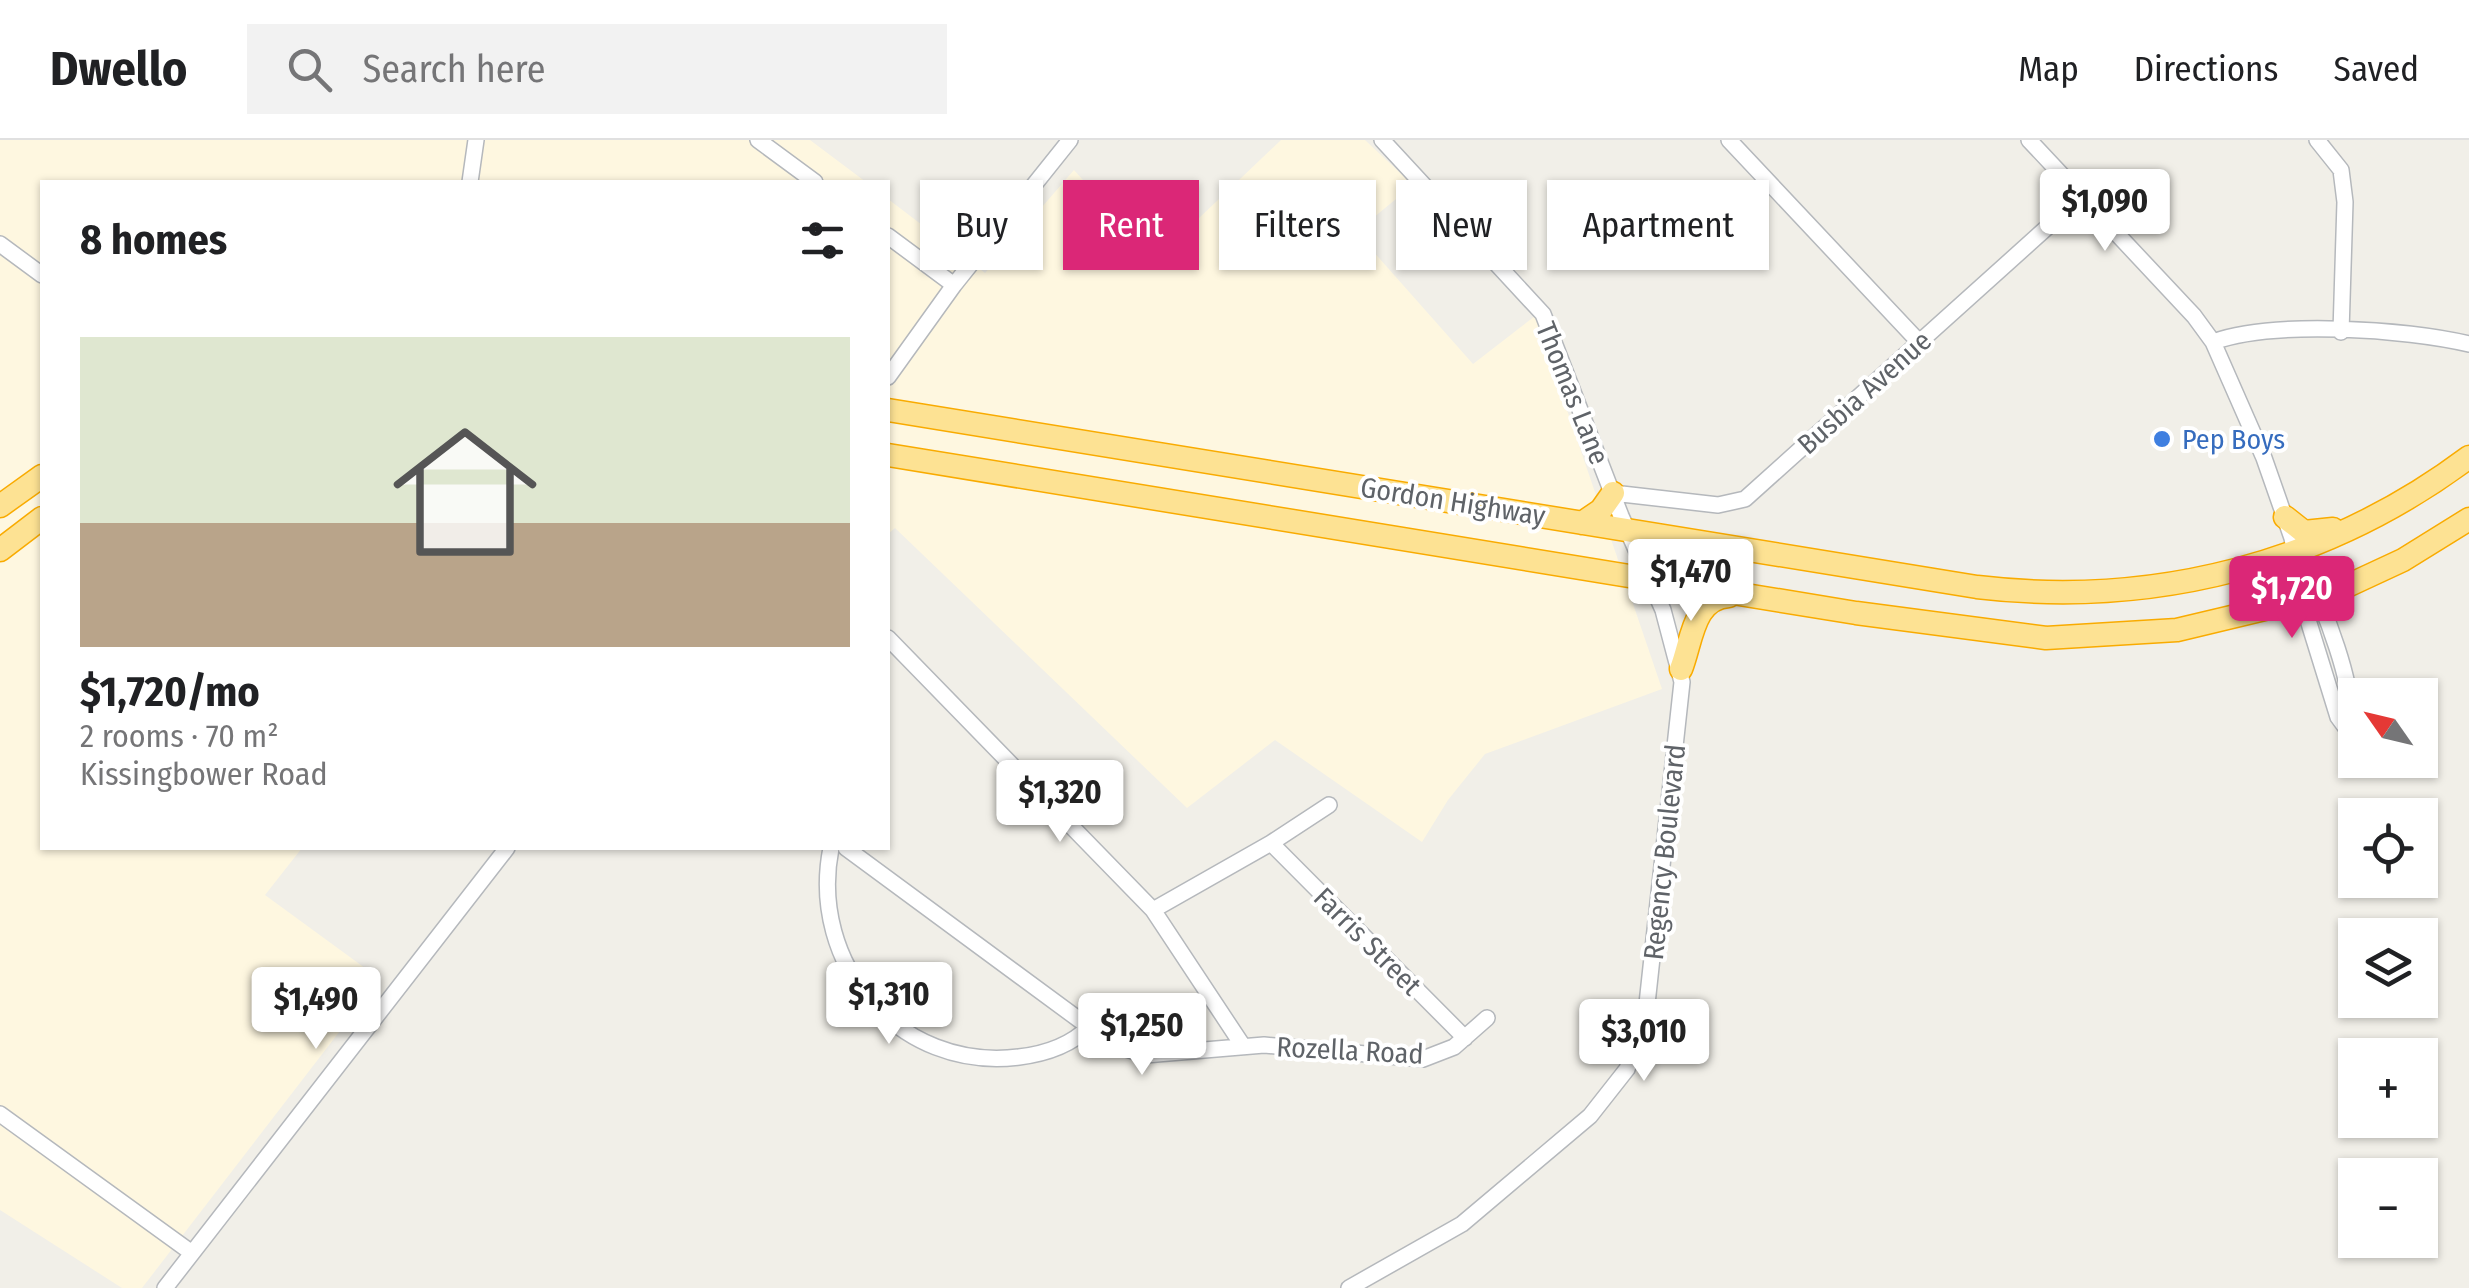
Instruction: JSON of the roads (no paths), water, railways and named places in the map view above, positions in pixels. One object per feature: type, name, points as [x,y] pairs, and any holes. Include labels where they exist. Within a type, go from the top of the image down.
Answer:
[{"type":"highway","name":"Gordon Highway","points":[[890,410],[1977,587],[2071,594],[2204,580],[2296,552],[2348,531],[2414,495],[2469,457]]},
{"type":"highway","name":"Gordon Highway","points":[[890,454],[1743,595],[1970,631],[2046,638],[2177,630],[2311,598],[2403,560],[2469,519]]},
{"type":"highway","points":[[0,506],[40,477]]},
{"type":"highway","points":[[1582,523],[1601,510],[1613,492]]},
{"type":"highway","points":[[2284,517],[2298,529],[2320,533],[2414,495]]},
{"type":"highway","points":[[0,550],[40,520]]},
{"type":"highway","points":[[1681,669],[1703,608],[1718,596],[1743,595]]},
{"type":"street","points":[[470,180],[476,140]]},
{"type":"street","points":[[758,140],[812,180]]},
{"type":"street","points":[[890,374],[954,285],[1070,140]]},
{"type":"street","name":"Thomas Lane","points":[[1382,140],[1543,314],[1650,580]]},
{"type":"street","points":[[1729,140],[1919,342]]},
{"type":"street","points":[[2029,140],[2194,316],[2213,342],[2284,517],[2338,686]]},
{"type":"street","points":[[2317,140],[2340,170],[2345,202],[2340,332]]},
{"type":"street","name":"Busbia Avenue","points":[[1613,492],[1718,505],[1745,499],[2082,196]]},
{"type":"street","points":[[890,237],[954,285]]},
{"type":"street","points":[[0,244],[40,274]]},
{"type":"street","points":[[2213,342],[2243,331],[2436,336],[2469,344]]},
{"type":"street","name":"Regency Boulevard","points":[[1350,1288],[1473,1215],[1590,1116],[1627,1069],[1646,1013],[1681,669],[1650,580]]},
{"type":"street","points":[[890,640],[1152,910],[1243,1046]]},
{"type":"street","points":[[1152,910],[1272,843],[1329,805]]},
{"type":"street","name":"Farris Street","points":[[1272,843],[1465,1038]]},
{"type":"street","points":[[165,1288],[505,850]]},
{"type":"street","points":[[831,850],[828,909],[837,948],[862,996],[884,1018],[934,1046],[976,1058],[1039,1054],[1069,1042],[1089,1026]]},
{"type":"street","name":"Rozella Road","points":[[849,850],[1089,1026],[1122,1048],[1144,1055],[1243,1046],[1422,1059],[1444,1053],[1488,1018]]},
{"type":"street","points":[[0,1114],[192,1253]]},
{"type":"place","name":"Pep Boys","points":[[2162,439]]}]
